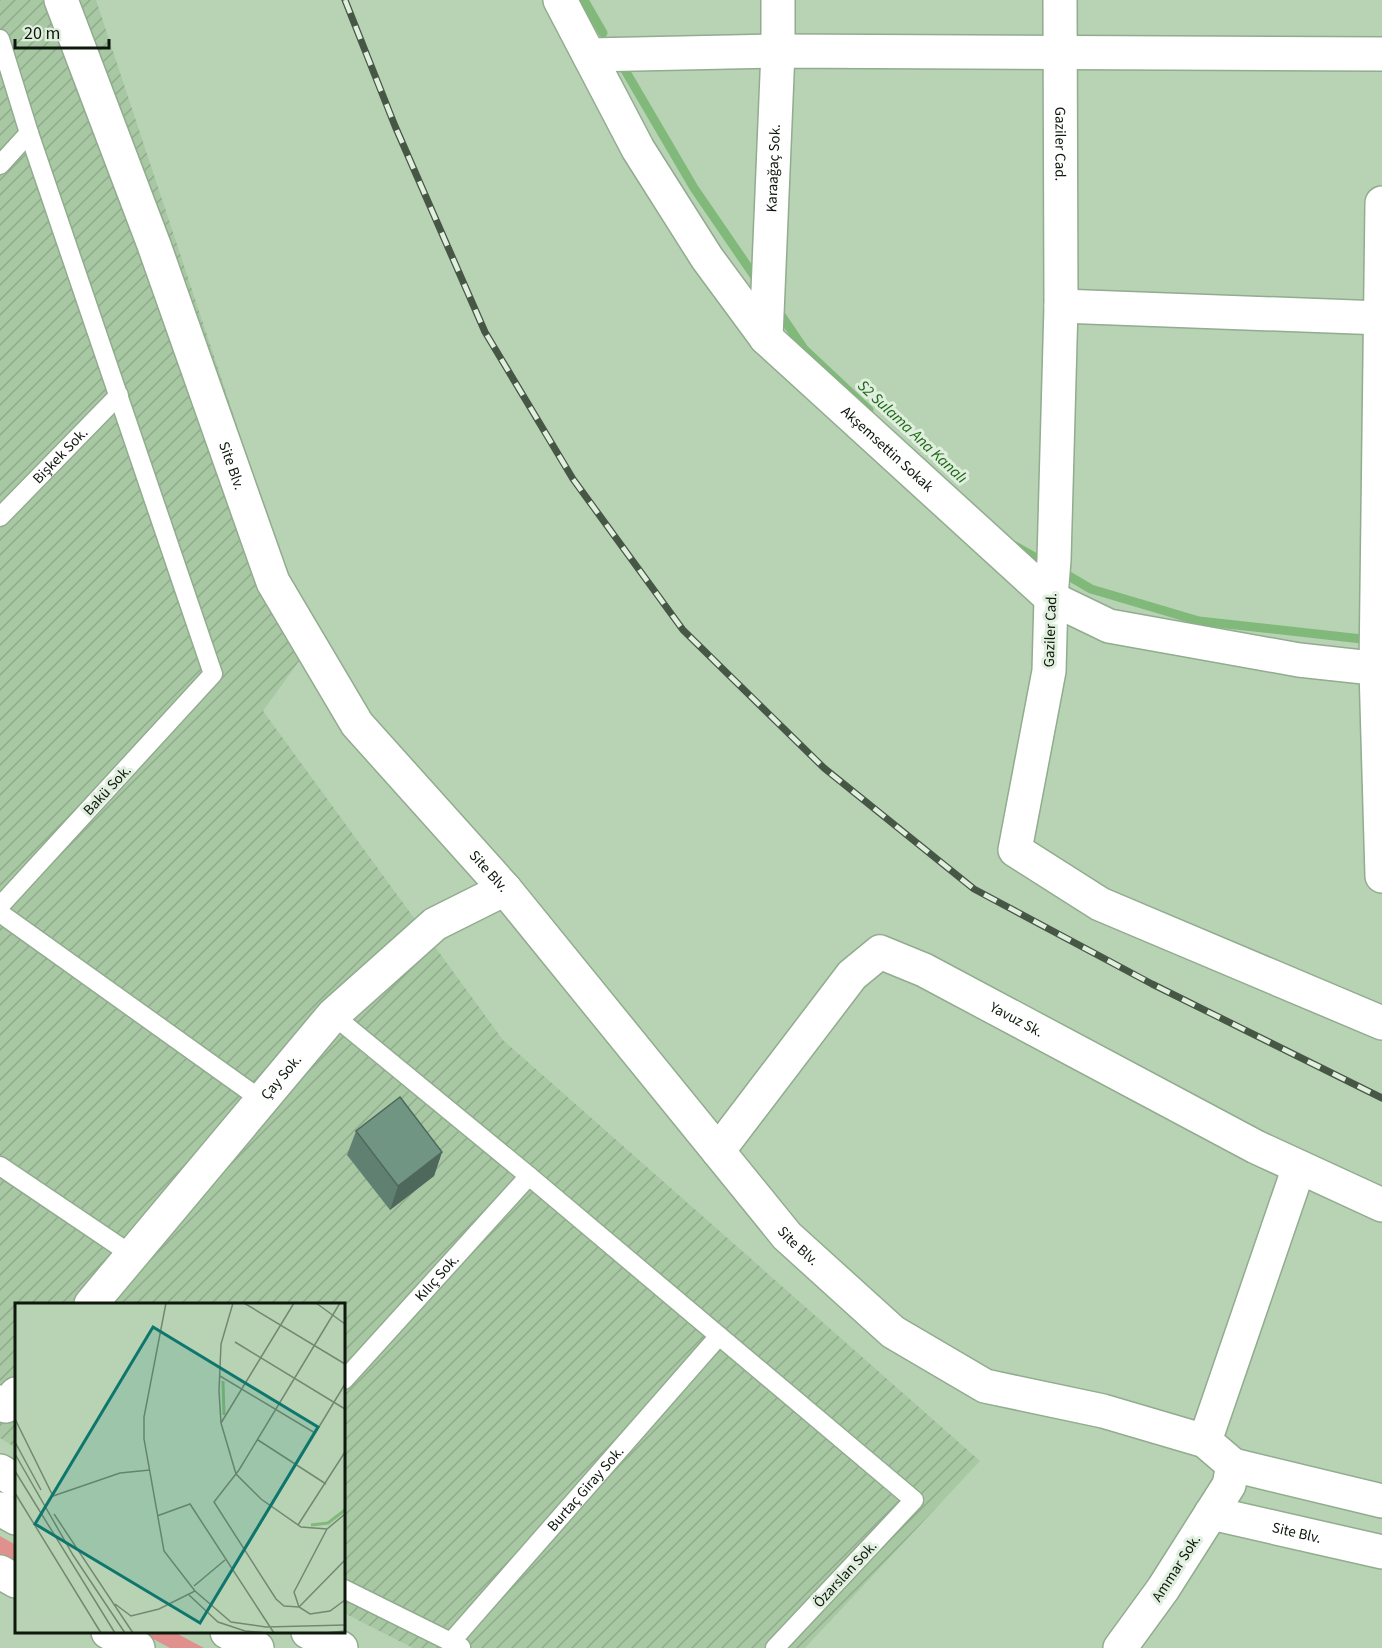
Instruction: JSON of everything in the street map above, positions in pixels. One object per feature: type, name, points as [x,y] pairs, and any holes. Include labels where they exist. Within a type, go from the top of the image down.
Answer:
[{"type":"main road","name":"Site Blv.","points":[[60,0],[154,246],[273,582],[357,724],[505,889],[787,1236],[893,1332],[986,1386],[1103,1411],[1204,1441],[1231,1475],[1382,1501]]},
{"type":"main road","name":"Akşemsettin Sokak","points":[[560,0],[638,149],[707,258],[766,338],[1051,598],[1109,626],[1299,660],[1378,655]]},
{"type":"main road","name":"Karaağaç Sok.","points":[[766,338],[778,51],[778,0]]},
{"type":"main road","name":"Gaziler Cad.","points":[[1060,0],[1061,306],[1049,671],[1015,850],[1100,904],[1382,1023]]},
{"type":"main road","points":[[589,55],[778,51],[1382,54]]},
{"type":"main road","points":[[1382,203],[1378,655],[1382,876]]},
{"type":"main road","points":[[1061,306],[1381,318]]},
{"type":"main road","name":"Çay Sok.","points":[[93,1303],[333,1016],[435,924],[505,889]]},
{"type":"main road","name":"Yavuz Sk.","points":[[718,1151],[852,975],[880,952],[924,970],[1256,1147],[1382,1205]]},
{"type":"main road","points":[[1204,1441],[1299,1167]]},
{"type":"main road","points":[[0,1471],[15,1480]]},
{"type":"main road","name":"Ammar Sok.","points":[[1120,1648],[1163,1589],[1211,1513],[1231,1475]]},
{"type":"main road","points":[[0,1509],[15,1517]]},
{"type":"main road","name":"Site Blv.","points":[[1211,1513],[1382,1552]]},
{"type":"main road","points":[[0,1572],[15,1580]]},
{"type":"main road","points":[[110,1633],[138,1648]]},
{"type":"main road","points":[[229,1633],[257,1648]]},
{"type":"main road","points":[[310,1633],[341,1648]]},
{"type":"lane","points":[[0,39],[29,134],[119,395]]},
{"type":"lane","points":[[0,165],[29,134]]},
{"type":"lane","name":"Bişkek Sok.","points":[[0,517],[119,395]]},
{"type":"lane","name":"Bakü Sok.","points":[[0,906],[213,674],[119,395]]},
{"type":"lane","points":[[0,913],[263,1101]]},
{"type":"lane","points":[[333,1016],[530,1176],[719,1336]]},
{"type":"lane","points":[[0,1166],[132,1255]]},
{"type":"lane","name":"Kılıç Sok.","points":[[345,1379],[530,1176]]},
{"type":"lane","name":"Özarslan Sok.","points":[[719,1336],[914,1500],[775,1648]]},
{"type":"lane","name":"Burtaç Giray Sok.","points":[[457,1645],[719,1336]]},
{"type":"lane","points":[[345,1590],[457,1645]]},
{"type":"shaded area","points":[[0,0],[96,0],[310,646],[263,711],[503,1040],[980,1461],[805,1648],[413,1648],[345,1614],[345,1303],[15,1303],[15,1447],[0,1438]]},
{"type":"shaded area","points":[[0,1536],[15,1544],[15,1564],[0,1556]]},
{"type":"shaded area","points":[[142,1633],[176,1633],[204,1648],[170,1648]]},
{"type":"building","points":[[400,1097],[442,1152],[398,1186],[356,1131]]},
{"type":"waterway","name":"S2 Sulama Ana Kanalı","points":[[584,0],[603,33]]},
{"type":"waterway","name":"S2 Sulama Ana Kanalı","points":[[622,65],[694,188],[757,280]]},
{"type":"waterway","name":"S2 Sulama Ana Kanalı","points":[[781,315],[804,349],[869,410]]},
{"type":"waterway","name":"S2 Sulama Ana Kanalı","points":[[1015,546],[1036,558]]},
{"type":"waterway","name":"S2 Sulama Ana Kanalı","points":[[1062,572],[1091,589],[1199,621],[1371,640]]},
{"type":"railway","points":[[345,0],[395,126],[485,332],[573,479],[683,630],[824,768],[974,889],[1152,984],[1382,1098]]}]
